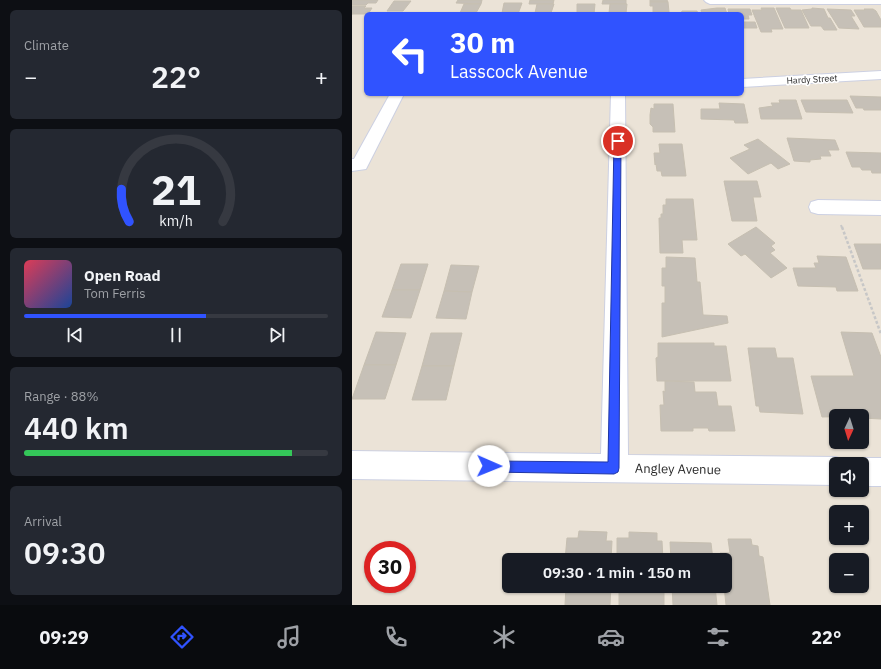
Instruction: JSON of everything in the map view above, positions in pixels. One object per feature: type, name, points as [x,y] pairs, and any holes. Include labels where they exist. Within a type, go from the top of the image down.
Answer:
[{"type":"street","points":[[710,0],[881,0]]},
{"type":"street","name":"Hardy Street","points":[[744,83],[881,75]]},
{"type":"street","points":[[352,165],[360,165],[396,96]]},
{"type":"street","points":[[614,468],[618,96]]},
{"type":"street","points":[[826,207],[881,208]]},
{"type":"street","name":"Angley Avenue","points":[[352,464],[829,471]]},
{"type":"street","points":[[869,472],[881,472]]},
{"type":"path","points":[[826,207],[881,334]]},
{"type":"building","points":[[352,0],[378,0],[376,3],[368,3],[366,5],[352,5]]},
{"type":"building","points":[[458,0],[482,0],[481,4],[456,3]]},
{"type":"building","points":[[530,0],[554,0],[553,4],[529,4]]},
{"type":"building","points":[[603,0],[626,0],[626,4],[602,4]]},
{"type":"building","points":[[650,0],[667,0],[668,2],[650,2]]},
{"type":"building","points":[[394,1],[411,1],[403,11],[387,11]]},
{"type":"building","points":[[650,2],[668,2],[669,12],[653,12],[653,6],[650,6]]},
{"type":"building","points":[[504,3],[522,3],[519,12],[502,12]]},
{"type":"building","points":[[464,4],[481,4],[477,12],[460,12]]},
{"type":"building","points":[[537,4],[554,4],[551,12],[535,12]]},
{"type":"building","points":[[577,4],[595,4],[594,12],[577,12]]},
{"type":"building","points":[[610,4],[627,4],[626,12],[609,12]]},
{"type":"building","points":[[352,6],[366,6],[364,8],[372,8],[369,12],[364,12],[364,14],[352,13]]},
{"type":"building","points":[[725,8],[726,12],[702,12],[701,10]]},
{"type":"building","points":[[761,8],[774,8],[783,29],[771,29],[772,32],[761,32],[752,10],[762,10]]},
{"type":"building","points":[[776,8],[801,10],[809,28],[785,28]]},
{"type":"building","points":[[812,8],[824,9],[828,18],[830,18],[837,30],[824,30],[821,26],[811,26],[802,10]]},
{"type":"building","points":[[728,9],[750,9],[752,15],[748,15],[749,19],[744,19],[744,12],[729,12]]},
{"type":"building","points":[[827,9],[851,10],[855,16],[851,16],[859,29],[839,28]]},
{"type":"building","points":[[864,9],[873,9],[876,11],[881,20],[881,27],[864,27],[854,10],[865,10]]},
{"type":"building","points":[[697,11],[697,12],[682,12]]},
{"type":"building","points":[[744,22],[755,22],[757,28],[744,28]]},
{"type":"building","points":[[850,96],[881,97],[881,110],[864,110],[863,108],[856,108]]},
{"type":"building","points":[[779,100],[796,100],[802,119],[761,119],[759,108],[773,106],[771,103],[780,103]]},
{"type":"building","points":[[801,100],[847,100],[853,113],[806,112]]},
{"type":"building","points":[[719,103],[744,104],[748,123],[735,123],[734,120],[701,119],[701,109],[720,109]]},
{"type":"building","points":[[654,104],[673,104],[675,132],[653,132],[653,127],[650,124],[650,115],[651,108],[654,109]]},
{"type":"building","points":[[787,138],[835,140],[839,150],[828,150],[831,156],[820,156],[821,159],[810,160],[810,162],[794,161]]},
{"type":"building","points":[[758,139],[790,164],[778,169],[771,163],[748,174],[730,158],[750,149],[744,145]]},
{"type":"building","points":[[659,144],[682,144],[686,176],[662,176],[661,171],[657,171],[654,153],[660,153]]},
{"type":"building","points":[[846,152],[881,153],[881,173],[872,173],[871,170],[862,170],[860,167],[852,167]]},
{"type":"building","points":[[724,181],[757,181],[761,197],[753,197],[757,221],[732,221]]},
{"type":"building","points":[[666,199],[693,199],[697,240],[682,240],[683,253],[660,253],[659,218],[661,218],[661,214],[663,214],[663,205],[666,205]]},
{"type":"building","points":[[756,227],[775,243],[771,246],[775,250],[770,253],[787,268],[771,278],[745,254],[741,256],[728,244]]},
{"type":"building","points":[[854,244],[881,244],[881,269],[863,269]]},
{"type":"building","points":[[817,256],[846,257],[858,291],[837,291],[836,287],[798,286],[793,268],[816,268],[814,263],[819,263]]},
{"type":"building","points":[[666,257],[695,258],[697,282],[700,282],[703,315],[727,316],[728,323],[662,337],[662,303],[665,303],[665,286],[662,286],[662,268],[666,268]]},
{"type":"building","points":[[401,264],[428,264],[420,290],[392,290]]},
{"type":"building","points":[[451,265],[479,266],[472,292],[444,291]]},
{"type":"building","points":[[392,290],[420,290],[411,318],[382,317]]},
{"type":"building","points":[[444,291],[472,292],[466,319],[436,318]]},
{"type":"building","points":[[376,332],[406,333],[396,365],[364,365]]},
{"type":"building","points":[[841,332],[872,333],[881,357],[881,419],[869,418],[869,409],[829,409],[829,417],[822,417],[811,376],[854,376]]},
{"type":"building","points":[[431,333],[462,333],[454,366],[422,366]]},
{"type":"building","points":[[658,343],[714,343],[714,346],[726,346],[731,381],[657,381],[656,358],[658,357]]},
{"type":"building","points":[[748,348],[775,348],[777,358],[793,358],[803,414],[760,412],[759,406],[756,406]]},
{"type":"building","points":[[364,365],[396,365],[385,399],[352,399]]},
{"type":"building","points":[[422,366],[454,366],[446,400],[412,400]]},
{"type":"building","points":[[665,381],[694,382],[695,392],[716,392],[718,406],[731,406],[735,431],[709,431],[708,428],[693,428],[693,431],[661,431],[660,405],[664,405],[663,391],[665,392]]},
{"type":"building","points":[[579,531],[607,532],[606,541],[612,541],[611,553],[566,553],[567,538],[578,538]]},
{"type":"building","points":[[629,532],[657,533],[657,541],[662,541],[663,553],[617,553],[617,538],[629,538]]},
{"type":"building","points":[[728,539],[751,539],[752,545],[758,546],[759,556],[763,557],[770,605],[726,605],[725,593],[732,593],[732,553],[730,553]]},
{"type":"building","points":[[670,542],[711,543],[712,553],[671,553]]},
{"type":"building","points":[[566,593],[611,593],[610,605],[565,605]]},
{"type":"building","points":[[619,593],[664,593],[664,605],[619,605]]},
{"type":"building","points":[[672,593],[716,593],[717,605],[673,605]]},
{"type":"route","points":[[489,466],[614,468],[618,141]]}]
